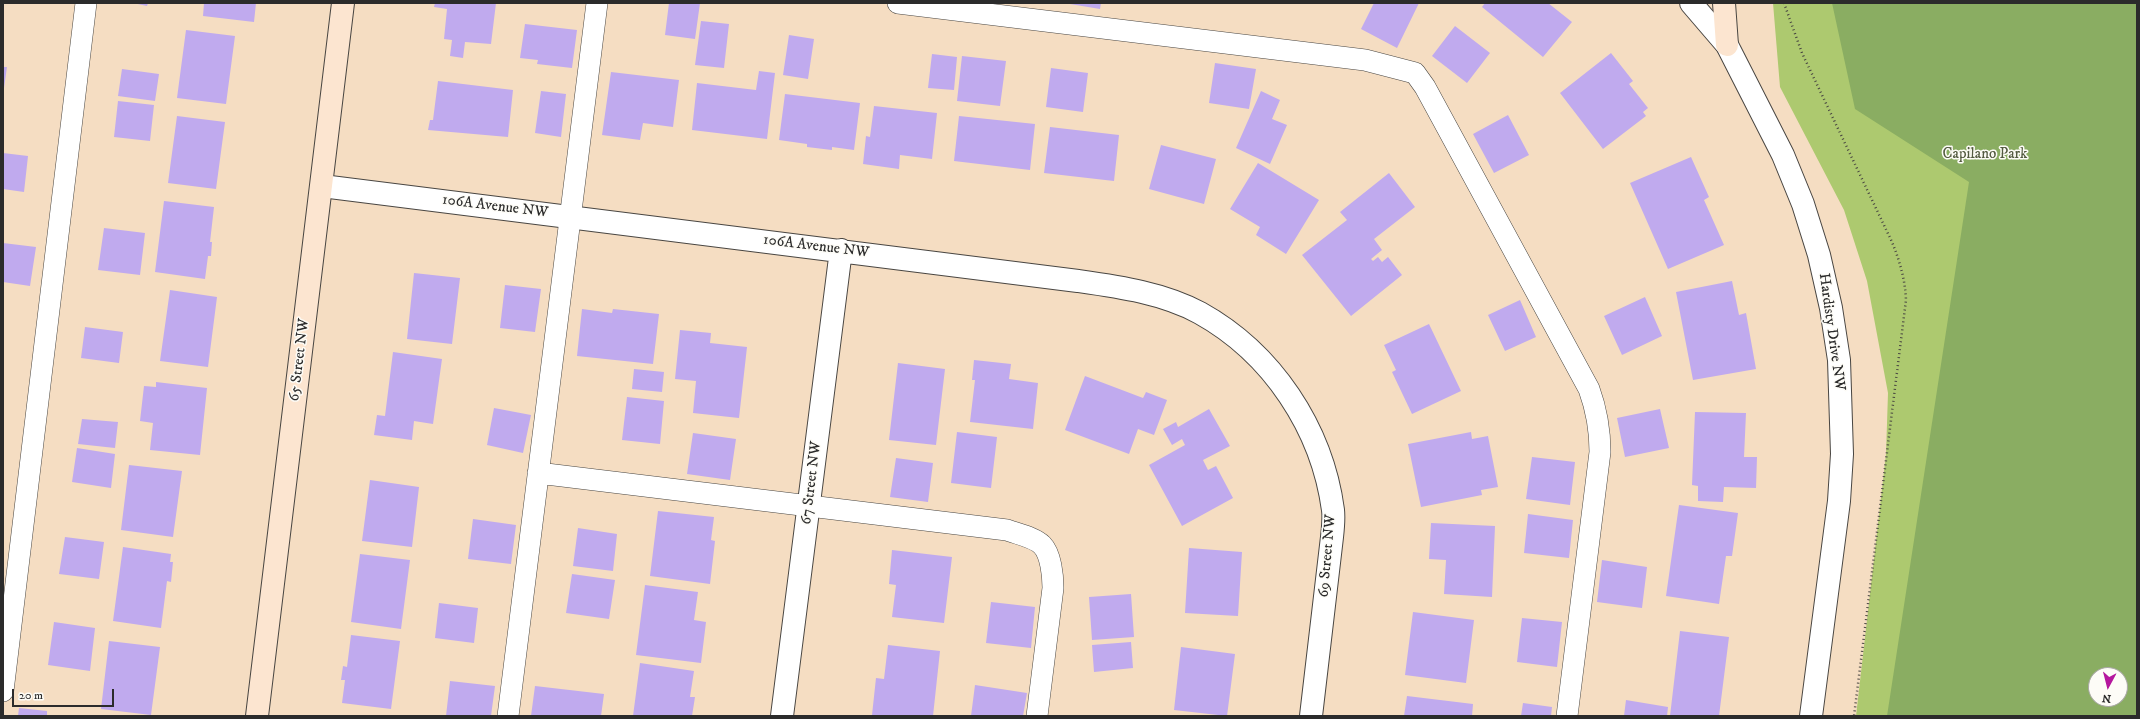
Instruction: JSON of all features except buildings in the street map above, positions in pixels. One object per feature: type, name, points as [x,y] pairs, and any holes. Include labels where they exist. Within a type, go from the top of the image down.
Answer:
[{"type":"street","name":"65 Street NW","points":[[257,716],[343,3]]},
{"type":"street","name":"Hardisty Drive NW","points":[[1691,3],[1727,45],[1783,155],[1803,204],[1819,255],[1831,308],[1839,360],[1842,454],[1839,500],[1811,716]]},
{"type":"street","points":[[1724,3],[1727,45]]},
{"type":"street","name":"106A Avenue NW","points":[[322,186],[841,250],[1119,287],[1160,296],[1199,313],[1234,334],[1260,358],[1281,383]]},
{"type":"street","name":"67 Street NW","points":[[782,716],[841,250]]},
{"type":"street","name":"69 Street NW","points":[[1281,383],[1304,422],[1317,448],[1333,511],[1329,567],[1311,716]]},
{"type":"lane","points":[[3,691],[86,3]]},
{"type":"lane","points":[[508,716],[597,3]]},
{"type":"lane","points":[[898,3],[1364,60],[1415,73],[1425,87],[1589,389],[1596,408],[1600,428],[1600,452],[1566,716]]},
{"type":"lane","points":[[538,473],[1007,530],[1042,546],[1053,569],[1053,588],[1037,716]]},
{"type":"green space","name":"Capilano Park","points":[[1773,3],[2137,3],[2137,716],[1856,716],[1886,454],[1888,393],[1867,281],[1844,210],[1780,87]]},
{"type":"green space","name":"Capilano Park","points":[[1832,3],[2137,3],[2137,716],[1887,716],[1969,182],[1855,109]]}]
